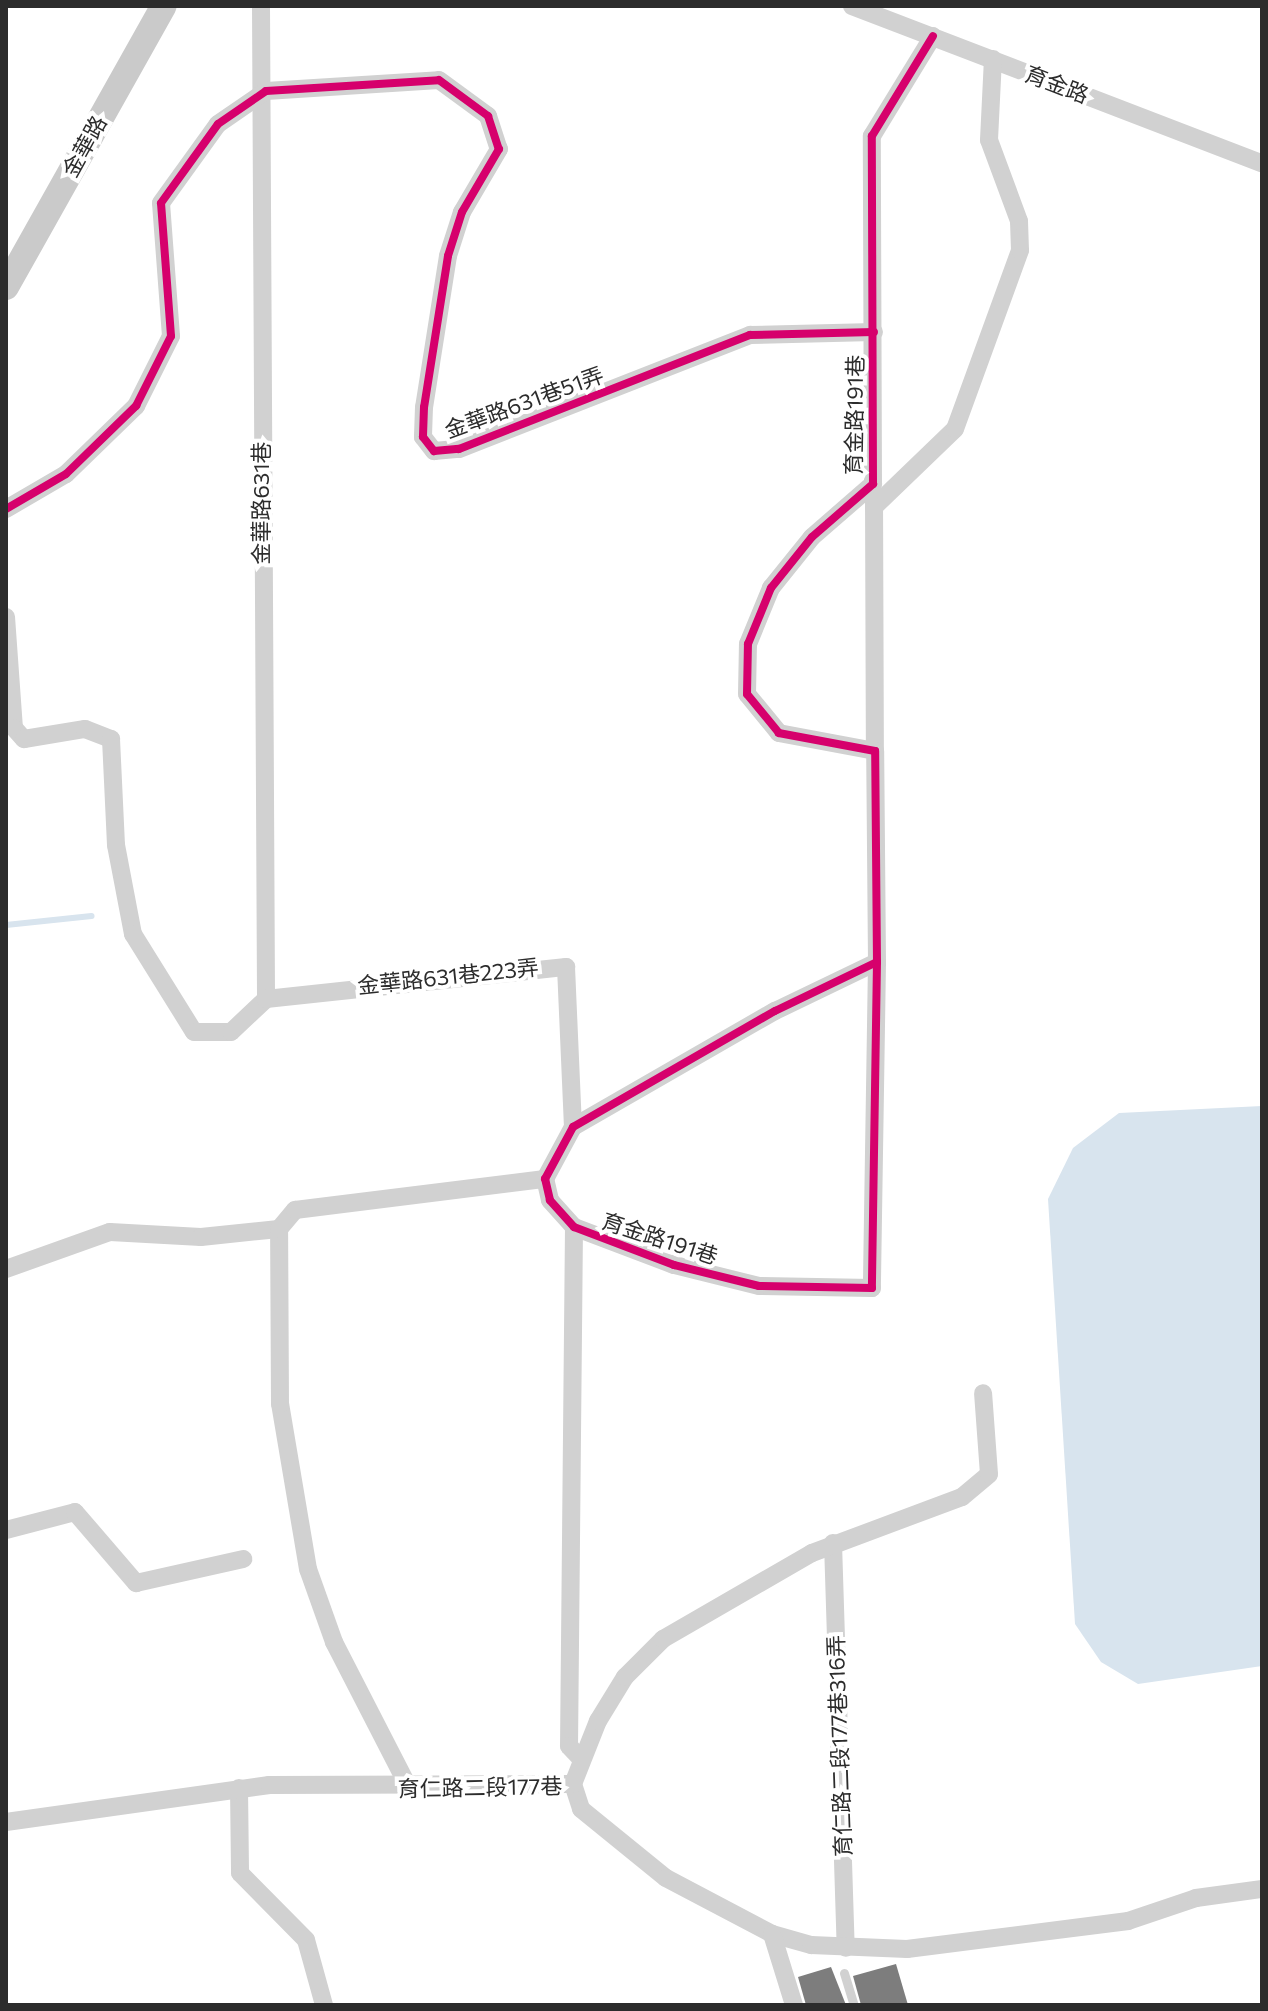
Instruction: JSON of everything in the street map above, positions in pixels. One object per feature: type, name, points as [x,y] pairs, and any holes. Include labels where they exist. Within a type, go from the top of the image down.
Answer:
[{"type":"street","name":"金華路","points":[[6,287],[164,6]]},
{"type":"street","name":"金華路631巷","points":[[261,6],[266,91],[260,814],[266,999]]},
{"type":"street","name":"育金路","points":[[852,6],[879,12],[933,36],[1262,163]]},
{"type":"street","name":"育金路191巷","points":[[545,1179],[550,1200],[574,1227],[674,1265],[759,1286],[872,1288],[877,962],[875,751],[779,733],[752,703],[746,676],[748,644],[771,588],[812,537],[873,484],[872,136],[933,36]]},
{"type":"street","points":[[874,507],[955,429],[1020,250],[1019,221],[989,140],[993,59]]},
{"type":"street","name":"金華路631巷51弄","points":[[266,91],[439,80],[488,116],[499,149],[462,212],[448,256],[424,407],[423,437],[434,451],[459,449],[750,335],[874,332]]},
{"type":"street","points":[[6,509],[66,474],[136,406],[171,336],[161,203],[218,124],[266,91]]},
{"type":"street","points":[[873,484],[875,751]]},
{"type":"street","points":[[6,617],[14,728],[24,739],[85,729],[111,739],[116,845],[133,934],[194,1032],[231,1032],[266,999]]},
{"type":"street","points":[[410,1790],[334,1642],[308,1569],[280,1404],[279,1229],[295,1210],[545,1179],[573,1127],[775,1011],[877,962]]},
{"type":"street","name":"金華路631巷223弄","points":[[266,999],[566,967],[573,1127]]},
{"type":"street","points":[[574,1227],[569,1746],[581,1759]]},
{"type":"street","points":[[6,1269],[110,1232],[201,1237],[279,1229]]},
{"type":"street","name":"育仁路二段177巷","points":[[6,1822],[239,1788],[410,1790],[573,1784],[581,1759],[625,1677],[663,1639],[722,1599],[833,1543],[962,1497],[989,1474],[983,1393]]},
{"type":"street","points":[[6,1530],[75,1512],[136,1583],[243,1559]]},
{"type":"street","name":"育仁路二段177巷316弄","points":[[833,1543],[846,1948]]},
{"type":"street","points":[[573,1784],[581,1809],[666,1878],[772,1934],[846,1948],[907,1949],[1128,1921],[1196,1898],[1262,1889]]},
{"type":"street","points":[[239,1788],[240,1873],[306,1940],[324,2005]]},
{"type":"street","points":[[772,1934],[794,2005]]},
{"type":"lane","points":[[844,1973],[854,2005]]},
{"type":"shaded area","points":[[1262,1106],[1262,1666],[1138,1684],[1101,1662],[1075,1624],[1048,1199],[1073,1148],[1119,1113]]},
{"type":"building","points":[[896,1964],[908,2005],[861,2005],[853,1976]]},
{"type":"building","points":[[831,1967],[846,2005],[806,2005],[798,1977]]},
{"type":"waterway","points":[[6,925],[92,916]]},
{"type":"cycle path","points":[[877,962],[872,1288],[759,1286],[674,1265],[574,1227],[550,1200],[545,1179],[573,1127],[775,1011],[877,962],[875,751],[779,733],[747,694],[748,644],[771,588],[812,537],[873,484],[872,136],[933,36]]},
{"type":"cycle path","points":[[6,509],[66,474],[136,406],[171,336],[161,203],[218,124],[266,91],[439,80],[488,116],[499,149],[462,212],[448,256],[424,407],[423,437],[434,451],[459,449],[750,335],[874,332]]}]
